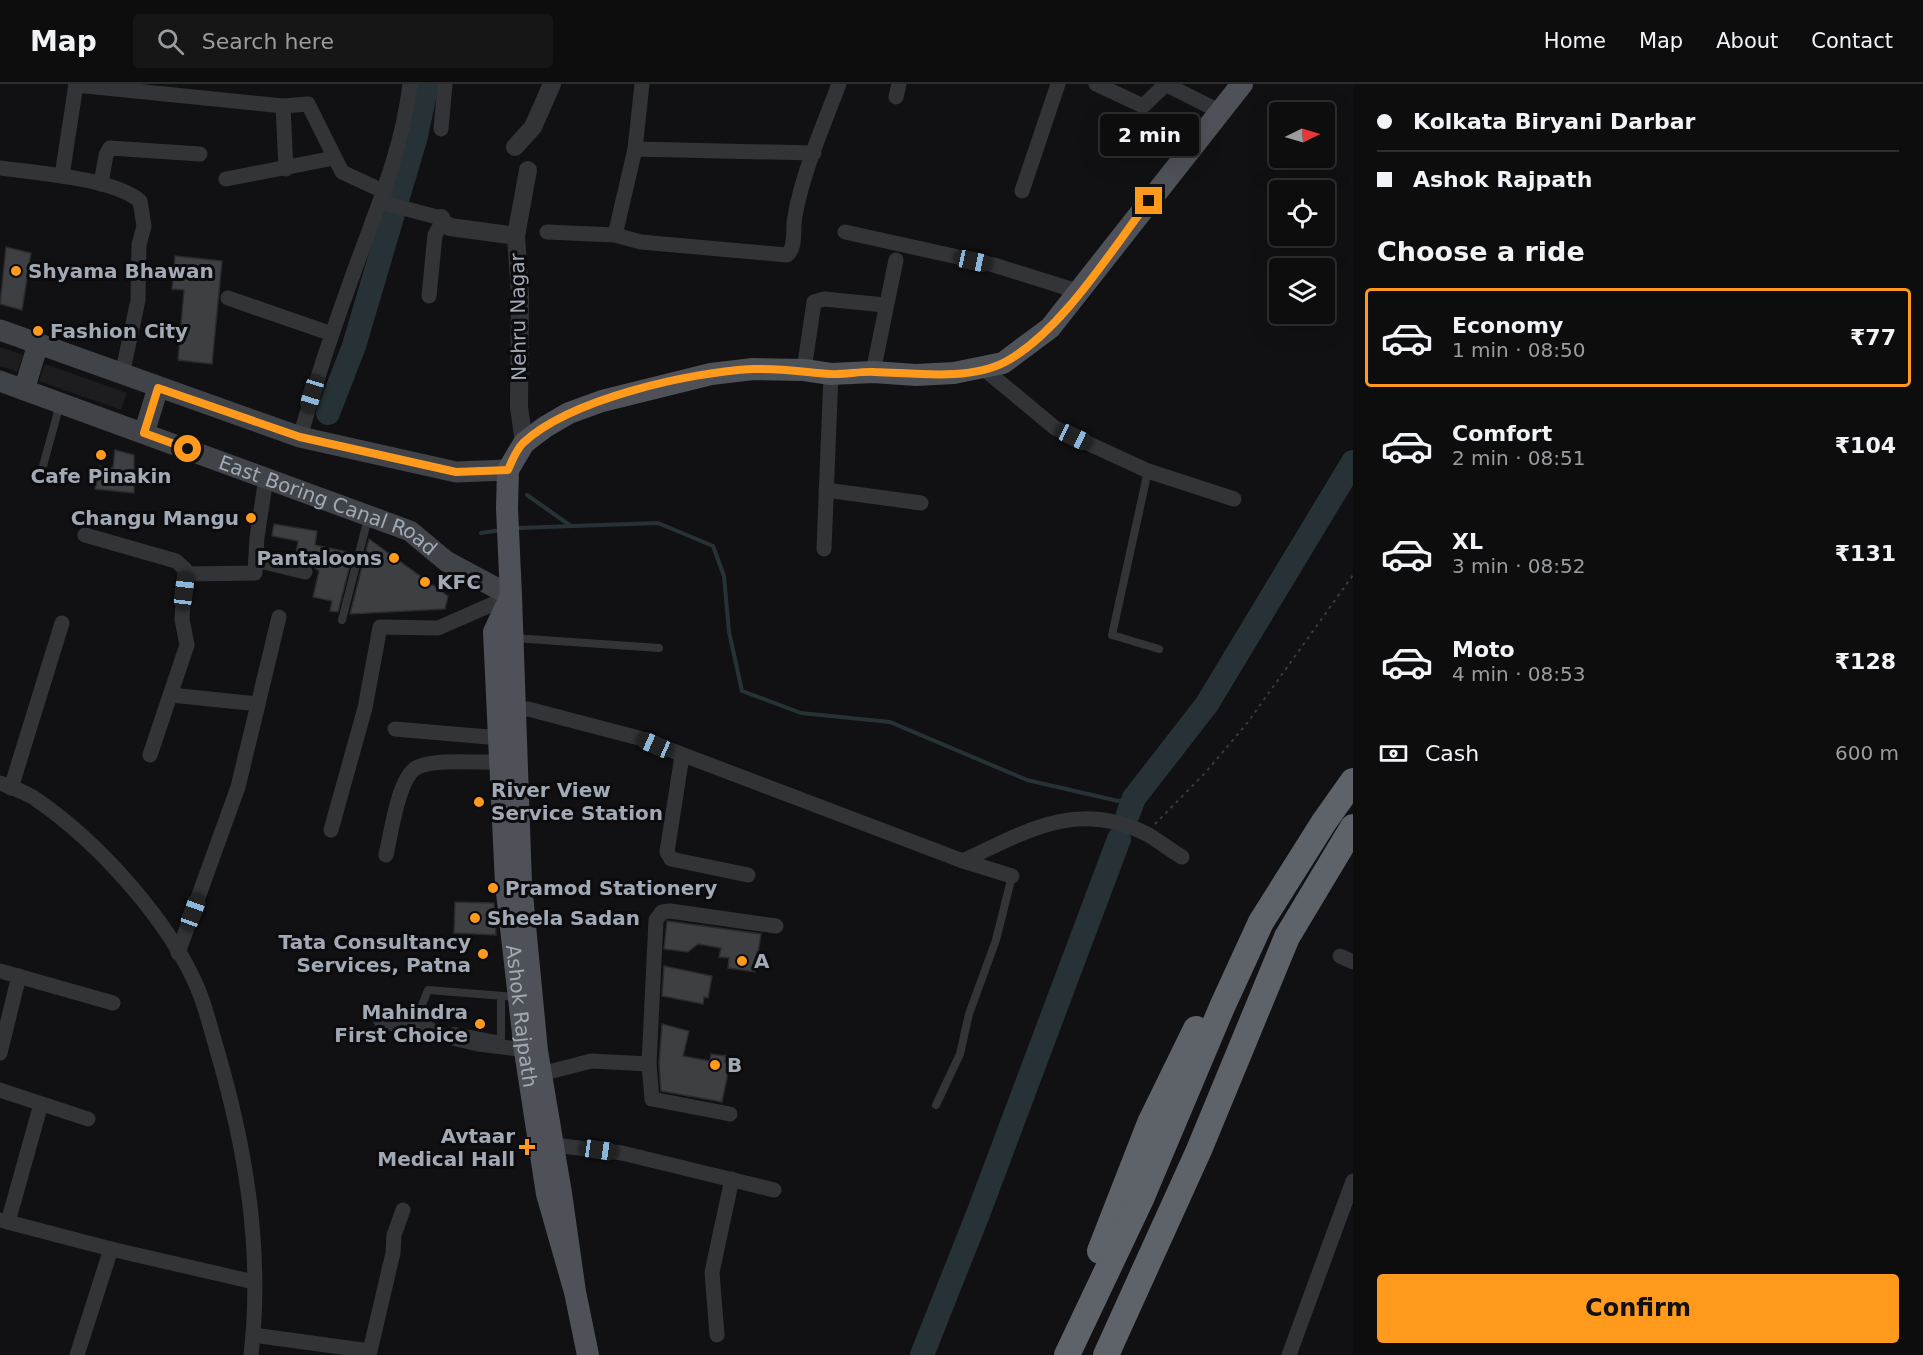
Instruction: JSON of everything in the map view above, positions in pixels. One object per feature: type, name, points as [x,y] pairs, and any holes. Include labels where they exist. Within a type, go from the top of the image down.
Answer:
[{"type":"highway","points":[[1068,1355],[1112,1217],[1150,1123],[1209,1005],[1247,951],[1280,890],[1347,789],[1353,771]]},
{"type":"highway","points":[[1106,1355],[1199,1150],[1287,937],[1353,827]]},
{"type":"highway","points":[[1068,1355],[1148,1223],[1188,1136],[1226,1029],[1247,951]]},
{"type":"highway","points":[[1098,1355],[1141,1280]]},
{"type":"highway","points":[[1112,1355],[1141,1280]]},
{"type":"highway","points":[[1120,1355],[1141,1280]]},
{"type":"main road","name":"Ashok Rajpath","points":[[545,1144],[528,1049],[514,711],[510,538],[507,508],[508,470],[524,443],[569,413],[635,391],[711,374],[753,369],[804,370],[831,374],[873,372],[916,375],[984,369],[1003,363],[1050,328],[1242,84]]},
{"type":"main road","points":[[0,330],[300,437],[456,472],[508,470]]},
{"type":"main road","points":[[24,390],[38,344]]},
{"type":"main road","name":"East Boring Canal Road","points":[[0,381],[410,531],[446,561],[511,596]]},
{"type":"main road","points":[[144,433],[158,388]]},
{"type":"main road","name":"Ashok Rajpath","points":[[511,596],[494,632],[510,997],[528,1049],[541,1074],[547,1194],[574,1292],[588,1355]]},
{"type":"street","points":[[300,437],[332,334],[391,202],[410,84]]},
{"type":"street","points":[[441,129],[446,84]]},
{"type":"street","points":[[515,147],[533,127],[552,84]]},
{"type":"street","points":[[615,235],[635,149],[642,84]]},
{"type":"street","points":[[547,232],[615,235],[641,242],[787,255],[793,245],[795,216],[814,153],[839,84]]},
{"type":"street","points":[[1022,190],[1058,84]]},
{"type":"street","points":[[1096,84],[1143,106],[1165,84],[1219,111]]},
{"type":"street","points":[[62,176],[76,85],[283,106],[308,104],[342,172],[391,202],[442,220],[435,235],[429,296]]},
{"type":"street","points":[[283,106],[286,169]]},
{"type":"street","points":[[101,184],[106,155],[110,148],[200,154]]},
{"type":"street","points":[[635,149],[814,153]]},
{"type":"street","points":[[226,179],[334,158]]},
{"type":"street","points":[[0,168],[101,184],[134,196],[140,201],[143,211],[138,300],[122,375]]},
{"type":"street","points":[[516,236],[528,170]]},
{"type":"street","name":"Nehru Nagar","points":[[442,220],[450,227],[516,236],[520,295],[519,407],[524,443]]},
{"type":"street","points":[[844,232],[994,265],[1080,292]]},
{"type":"street","points":[[873,372],[896,260]]},
{"type":"street","points":[[228,298],[332,334]]},
{"type":"street","points":[[804,370],[814,302],[824,299],[885,305]]},
{"type":"street","points":[[984,369],[1055,428],[1148,471],[1234,499]]},
{"type":"street","points":[[824,549],[831,374]]},
{"type":"street","points":[[186,574],[255,573],[266,478]]},
{"type":"street","points":[[826,490],[921,503]]},
{"type":"street","points":[[85,535],[176,561],[185,569],[182,620],[187,645],[150,755]]},
{"type":"street","points":[[256,560],[305,572]]},
{"type":"street","points":[[331,830],[365,708],[380,627],[438,628],[511,596]]},
{"type":"street","points":[[178,953],[238,787],[279,617]]},
{"type":"street","points":[[62,622],[6,786],[36,798],[92,844],[156,916],[198,988],[232,1102],[252,1203],[254,1282],[251,1355]]},
{"type":"street","points":[[171,696],[258,704]]},
{"type":"street","points":[[514,711],[528,709],[639,738],[963,861],[1012,876]]},
{"type":"street","points":[[395,729],[500,738]]},
{"type":"street","points":[[682,756],[668,852],[671,859],[748,875]]},
{"type":"street","points":[[386,855],[405,782],[417,767],[436,763],[501,762]]},
{"type":"street","points":[[963,861],[1019,834],[1056,822],[1090,817],[1146,834],[1182,857]]},
{"type":"street","points":[[730,1114],[652,1099],[649,1064],[656,921],[662,912],[670,911],[776,926]]},
{"type":"street","points":[[0,971],[113,1003]]},
{"type":"street","points":[[0,1053],[19,976]]},
{"type":"street","points":[[381,1021],[478,1044],[528,1049]]},
{"type":"street","points":[[541,1074],[591,1061],[649,1064]]},
{"type":"street","points":[[0,1090],[88,1119]]},
{"type":"street","points":[[41,1104],[4,1221],[111,1249],[254,1282]]},
{"type":"street","points":[[545,1144],[622,1153],[774,1190]]},
{"type":"street","points":[[717,1335],[712,1272],[732,1179]]},
{"type":"street","points":[[1289,1355],[1353,1181]]},
{"type":"street","points":[[253,1335],[370,1351],[393,1253],[394,1235],[403,1210]]},
{"type":"street","points":[[77,1355],[111,1249]]},
{"type":"lane","points":[[43,466],[60,403]]},
{"type":"lane","points":[[1148,471],[1112,635],[1160,649]]},
{"type":"lane","points":[[342,620],[369,516]]},
{"type":"lane","points":[[512,638],[659,648]]},
{"type":"lane","points":[[936,1105],[960,1054],[969,1014],[996,940],[1012,876]]},
{"type":"lane","points":[[501,1040],[510,997],[428,990],[421,1015],[427,1026],[501,1040],[528,1049]]},
{"type":"path","points":[[1153,826],[1205,773],[1248,722],[1353,575]]},
{"type":"shaded area","points":[[0,347],[23,355],[17,372],[0,366]]},
{"type":"shaded area","points":[[45,364],[127,393],[121,410],[39,381]]},
{"type":"building","name":"Shyama Bhawan","points":[[6,247],[31,253],[22,310],[0,304]]},
{"type":"building","points":[[175,256],[222,261],[212,364],[178,360],[184,290],[172,289]]},
{"type":"building","points":[[115,450],[134,455],[134,493],[95,489],[100,466],[113,468]]},
{"type":"building","points":[[274,524],[317,531],[315,545],[353,553],[338,612],[330,611],[332,601],[313,597],[319,571],[308,563],[295,560],[298,541],[272,536]]},
{"type":"building","points":[[369,539],[448,596],[445,609],[350,614]]},
{"type":"building","name":"Sheela Sadan","points":[[455,902],[494,903],[496,935],[454,933]]},
{"type":"building","points":[[667,921],[761,934],[755,972],[728,968],[729,958],[719,957],[721,948],[698,944],[688,952],[664,949]]},
{"type":"building","points":[[664,966],[712,976],[708,998],[704,997],[703,1004],[662,996]]},
{"type":"building","name":"B","points":[[662,1024],[689,1031],[683,1056],[710,1061],[711,1054],[726,1056],[725,1062],[730,1063],[722,1102],[661,1091],[659,1064]]},
{"type":"waterway","points":[[328,413],[354,346],[416,136],[427,84]]},
{"type":"waterway","points":[[1128,814],[1134,798],[1207,704],[1353,462]]},
{"type":"waterway","points":[[527,495],[571,526]]},
{"type":"waterway","points":[[517,528],[658,523],[713,546],[724,576],[729,632],[742,691],[801,713],[890,722],[1027,780],[1118,801],[1134,798]]},
{"type":"waterway","points":[[481,533],[501,530]]},
{"type":"waterway","points":[[922,1355],[978,1214],[1119,839]]},
{"type":"place","name":"Shyama Bhawan","points":[[16,271]]},
{"type":"place","name":"Fashion City","points":[[38,331]]},
{"type":"place","name":"Cafe Pinakin","points":[[101,455]]},
{"type":"place","name":"Changu Mangu","points":[[251,518]]},
{"type":"place","name":"Pantaloons","points":[[394,558]]},
{"type":"place","name":"KFC","points":[[425,582]]},
{"type":"place","name":"River View Service Station","points":[[479,802]]},
{"type":"place","name":"Pramod Stationery","points":[[493,888]]},
{"type":"place","name":"Sheela Sadan","points":[[475,918]]},
{"type":"place","name":"Tata Consultancy Services, Patna","points":[[483,954]]},
{"type":"place","name":"A","points":[[742,961]]},
{"type":"place","name":"Mahindra First Choice","points":[[480,1024]]},
{"type":"place","name":"B","points":[[715,1065]]},
{"type":"place","name":"Avtaar Medical Hall","points":[[527,1147]]},
{"type":"route","points":[[188,449],[144,433],[158,388],[300,437],[432,468],[486,473],[508,470],[524,443],[569,413],[635,391],[711,374],[753,369],[804,370],[831,374],[873,372],[916,375],[954,374],[984,369],[1003,363],[1050,328],[1149,201]]}]
